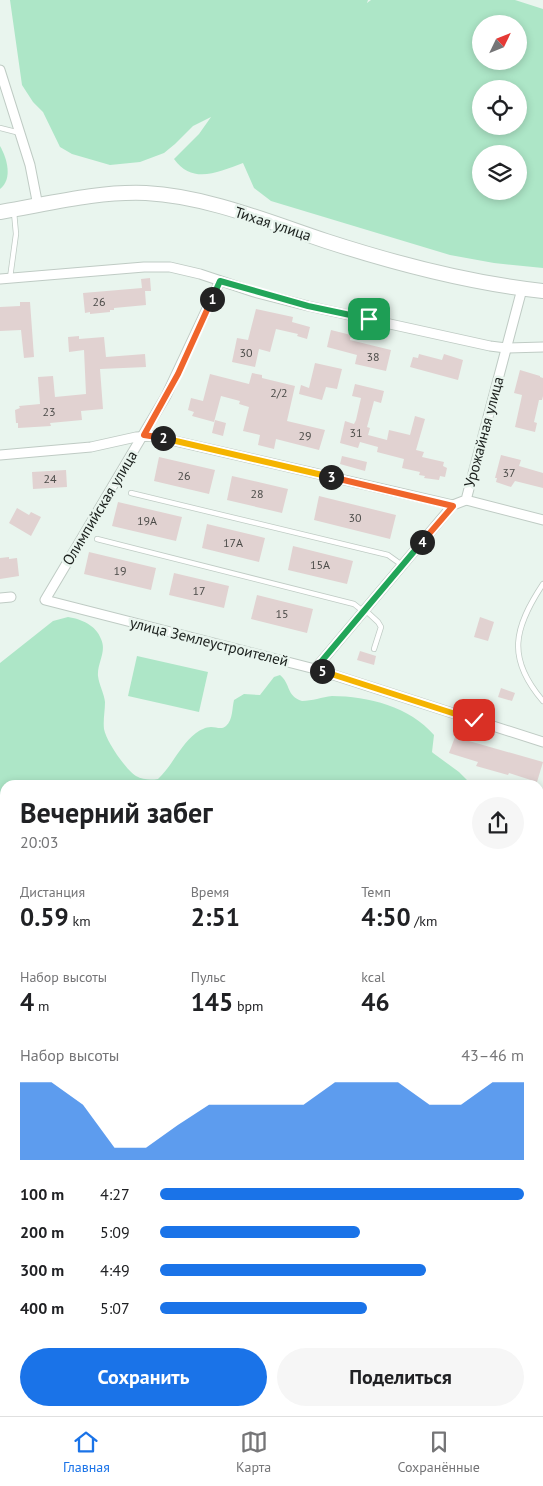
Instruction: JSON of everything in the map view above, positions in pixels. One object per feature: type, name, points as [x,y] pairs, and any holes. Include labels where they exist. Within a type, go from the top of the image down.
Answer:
[{"type":"main road","name":"Тихая улица","points":[[7,211],[106,195],[146,193],[167,196],[218,206],[421,270],[462,280],[543,291]]},
{"type":"street","points":[[0,70],[31,172],[38,206]]},
{"type":"street","points":[[0,279],[157,267],[183,269],[308,306],[490,346],[506,348],[543,347]]},
{"type":"street","name":"Олимпийская улица","points":[[44,600],[144,435],[178,374],[220,281]]},
{"type":"street","name":"Урожайная улица","points":[[315,669],[453,506],[466,500],[522,288]]},
{"type":"street","points":[[0,455],[91,447],[144,435],[162,437],[453,506]]},
{"type":"street","points":[[466,500],[543,520]]},
{"type":"street","points":[[0,598],[11,597]]},
{"type":"street","name":"улица Землеустроителей","points":[[44,600],[315,669],[543,742]]},
{"type":"lane","points":[[0,128],[20,133]]},
{"type":"lane","points":[[7,211],[16,234],[10,278]]},
{"type":"lane","points":[[131,493],[388,555],[402,566]]},
{"type":"lane","points":[[97,539],[354,604],[378,622],[381,627],[374,649]]},
{"type":"lane","points":[[543,584],[526,612],[519,634],[518,645],[522,667],[527,680],[543,701]]},
{"type":"green space","points":[[10,0],[368,0],[367,3],[371,0],[515,0],[543,9],[543,268],[494,263],[450,255],[271,201],[254,188],[243,163],[215,173],[198,174],[189,172],[174,159],[199,134],[211,117],[193,126],[164,153],[140,162],[110,165],[72,154],[60,147],[43,112],[33,102],[22,85]]},
{"type":"green space","points":[[0,146],[7,162],[8,174],[4,185],[0,189]]},
{"type":"green space","points":[[68,617],[78,619],[92,626],[99,634],[103,644],[98,676],[105,702],[104,729],[108,741],[117,755],[136,776],[158,779],[185,743],[196,733],[211,727],[221,728],[226,726],[231,717],[234,700],[244,694],[260,695],[274,677],[280,675],[293,696],[302,701],[332,696],[360,698],[401,710],[424,725],[434,735],[432,752],[467,780],[0,780],[0,663],[53,621]]},
{"type":"green space","points":[[137,656],[208,672],[199,712],[128,696]]},
{"type":"building","points":[[150,278],[151,291],[145,291],[146,305],[114,308],[110,312],[85,313],[83,293],[142,288],[141,279]]},
{"type":"building","points":[[20,302],[30,302],[34,357],[24,358],[21,330],[0,331],[0,307],[20,306]]},
{"type":"building","points":[[256,309],[293,317],[292,322],[310,327],[307,339],[297,336],[298,334],[276,329],[270,352],[259,349],[255,367],[232,362],[237,338],[248,340]]},
{"type":"building","points":[[331,330],[351,335],[350,340],[391,350],[386,371],[355,364],[357,355],[327,347]]},
{"type":"building","points":[[79,336],[79,339],[104,337],[106,357],[145,354],[146,367],[100,369],[103,409],[81,411],[82,420],[50,423],[51,426],[18,428],[15,410],[20,408],[19,406],[40,404],[38,377],[53,376],[55,397],[86,394],[84,350],[69,352],[68,337]]},
{"type":"building","points":[[419,354],[442,360],[444,354],[463,360],[458,380],[410,367],[413,357],[418,358]]},
{"type":"building","points":[[315,363],[342,369],[337,389],[326,387],[322,400],[299,394],[301,385],[309,388]]},
{"type":"building","points":[[520,370],[543,378],[543,396],[542,400],[539,400],[534,422],[537,423],[535,432],[515,427],[522,395],[514,393]]},
{"type":"building","points":[[252,373],[262,375],[262,378],[295,386],[287,421],[325,430],[319,450],[276,439],[274,449],[258,445],[260,435],[243,431],[249,407],[239,404],[240,401],[221,396],[214,422],[192,416],[194,412],[188,410],[191,398],[203,401],[210,374],[249,384]]},
{"type":"building","points":[[355,384],[384,391],[381,403],[374,401],[367,427],[370,428],[368,435],[387,440],[389,430],[410,435],[415,416],[425,419],[416,450],[424,452],[422,457],[444,462],[443,466],[447,468],[445,477],[440,476],[439,480],[424,478],[425,476],[419,475],[420,472],[402,468],[404,459],[377,452],[378,447],[360,442],[358,448],[340,443],[345,421],[354,424],[356,420],[361,398],[352,396]]},
{"type":"building","points":[[215,420],[226,423],[223,436],[212,433]]},
{"type":"building","points":[[501,455],[521,460],[519,466],[543,473],[543,488],[515,481],[511,487],[496,482],[497,478],[495,478]]},
{"type":"building","points":[[342,456],[367,462],[365,471],[340,464]]},
{"type":"building","points":[[159,457],[215,470],[209,494],[154,481]]},
{"type":"building","points":[[66,470],[67,487],[33,489],[32,472]]},
{"type":"building","points":[[232,476],[288,489],[282,513],[227,500]]},
{"type":"building","points":[[319,496],[396,515],[390,539],[314,520]]},
{"type":"building","points":[[118,502],[182,517],[176,541],[112,526]]},
{"type":"building","points":[[17,508],[29,515],[31,512],[41,517],[31,536],[9,523]]},
{"type":"building","points":[[207,524],[265,538],[259,562],[202,548]]},
{"type":"building","points":[[293,546],[353,561],[347,584],[288,570]]},
{"type":"building","points":[[89,552],[156,568],[151,590],[84,574]]},
{"type":"building","points":[[9,557],[9,559],[17,558],[19,576],[0,579],[0,558]]},
{"type":"building","points":[[174,573],[229,586],[224,608],[169,595]]},
{"type":"building","points":[[257,595],[313,609],[307,633],[251,619]]},
{"type":"building","points":[[480,617],[494,622],[488,641],[474,637]]},
{"type":"building","points":[[360,651],[376,656],[374,665],[357,660]]},
{"type":"building","points":[[501,688],[515,693],[512,701],[498,697]]},
{"type":"building","points":[[455,737],[543,762],[538,780],[531,780],[476,766],[478,762],[449,753]]},
{"type":"route","points":[[369,319],[308,306],[220,281],[178,374],[144,435],[162,437],[453,506],[315,669],[474,720]]}]
